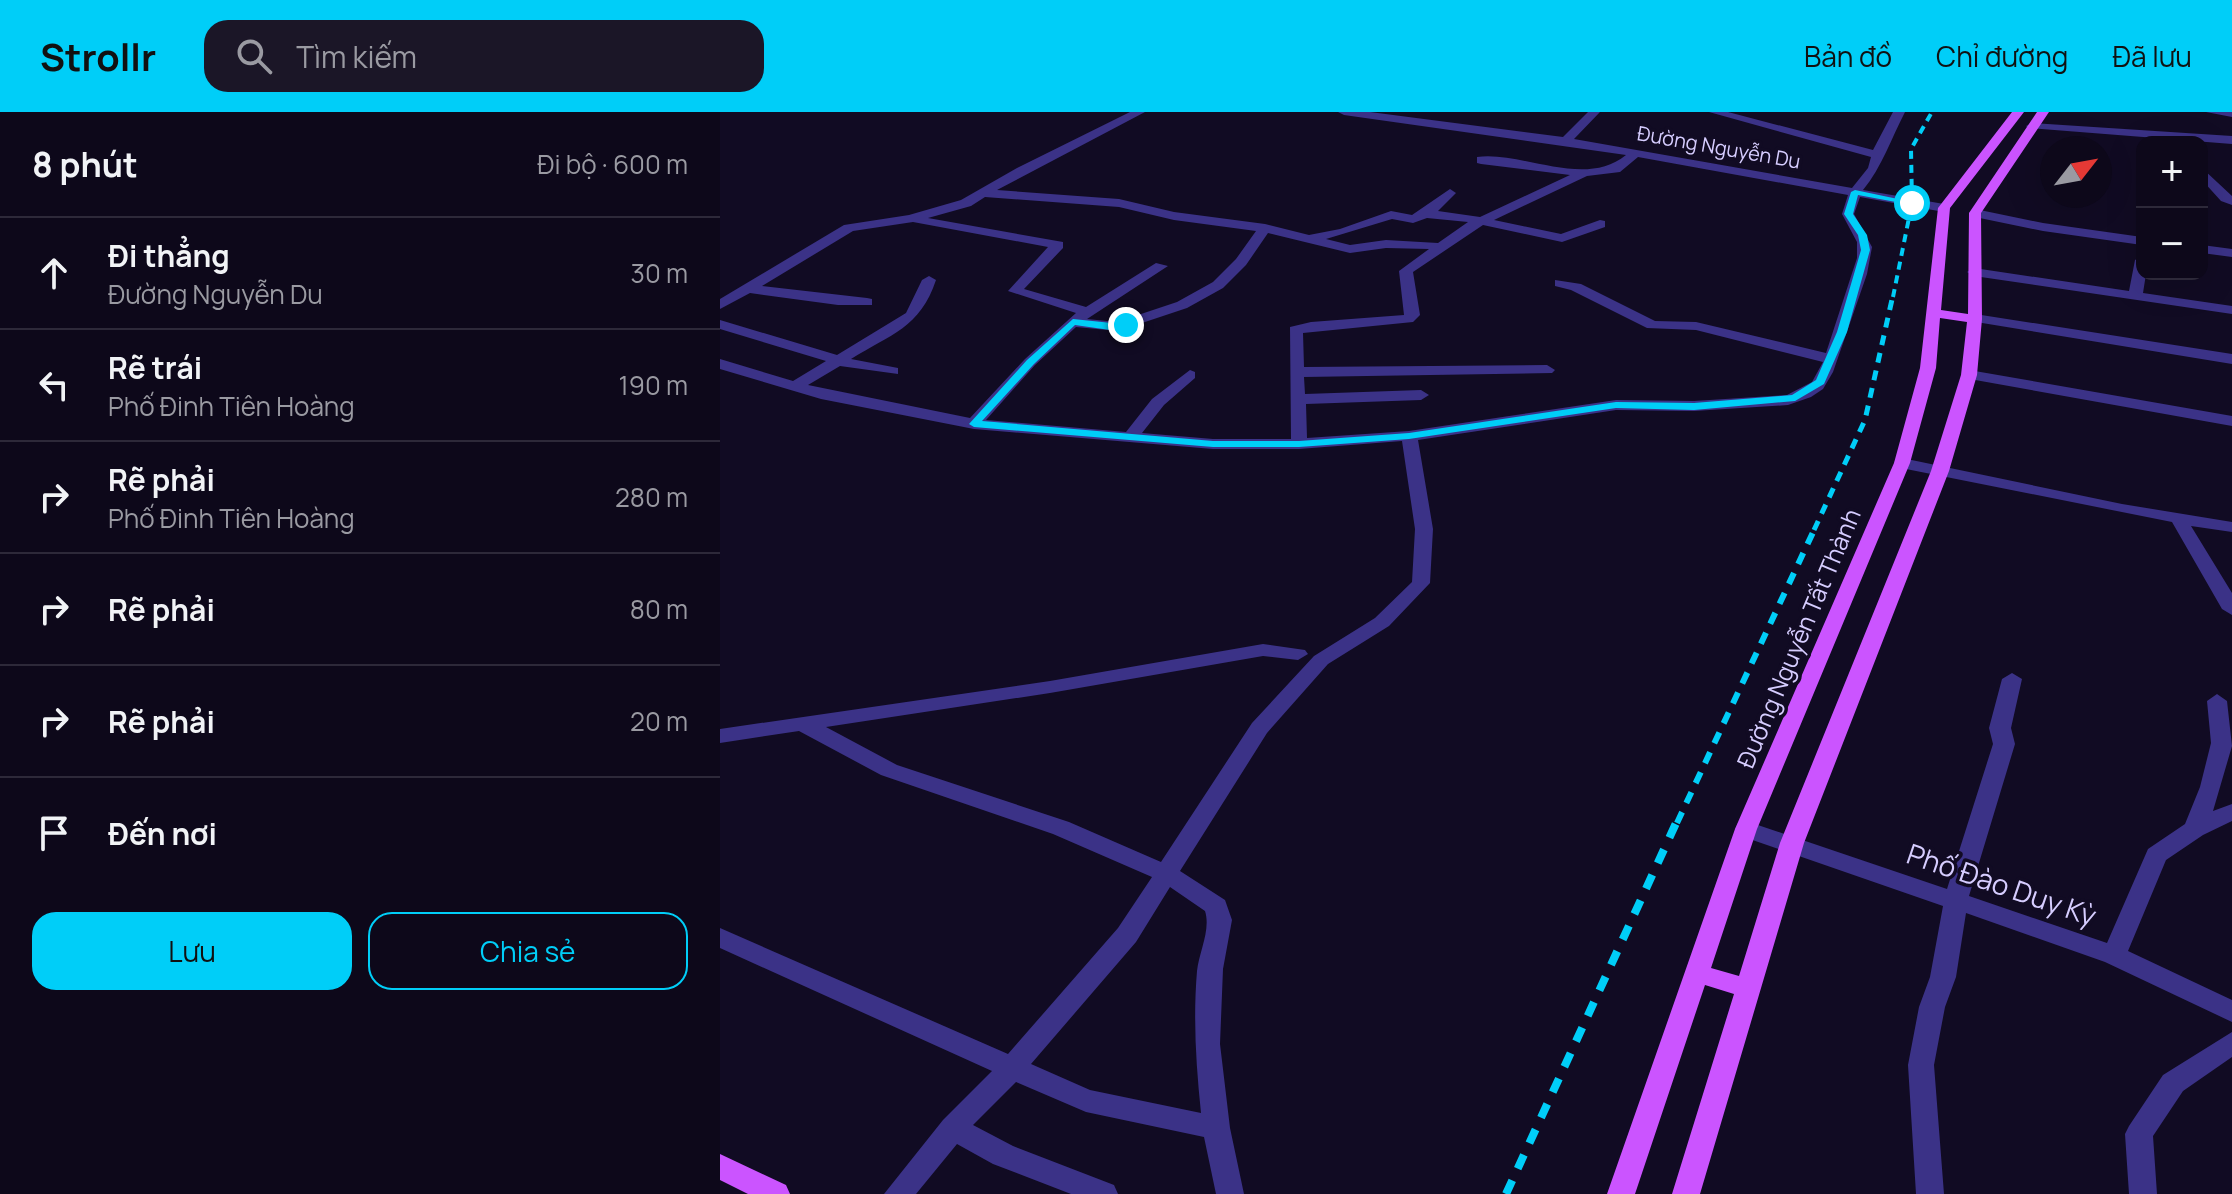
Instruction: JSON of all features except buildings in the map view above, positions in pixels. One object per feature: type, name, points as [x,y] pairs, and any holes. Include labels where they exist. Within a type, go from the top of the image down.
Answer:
[{"type":"main road","points":[[1944,208],[2026,118]]},
{"type":"main road","points":[[1686,1194],[1792,843],[1940,471],[1969,375],[1975,318],[1975,213],[2026,118]]},
{"type":"main road","name":"Đường Nguyễn Tất Thành","points":[[1621,1194],[1746,829],[1902,463],[1928,368],[1944,208]]},
{"type":"main road","points":[[1933,313],[1975,318]]},
{"type":"main road","points":[[1696,973],[1748,988]]},
{"type":"main road","points":[[720,1166],[776,1194]]},
{"type":"street","points":[[720,305],[752,289],[849,228],[910,219],[966,203],[1139,112]]},
{"type":"street","name":"Đường Nguyễn Du","points":[[1344,112],[1637,152],[1944,208]]},
{"type":"street","points":[[1566,141],[1594,112]]},
{"type":"street","points":[[1715,112],[1877,155]]},
{"type":"street","points":[[720,364],[794,387],[879,407],[974,424],[1213,444],[1299,444],[1409,436],[1616,405],[1694,406],[1788,400],[1802,395],[1820,381],[1842,332],[1865,250],[1862,235],[1848,214],[1855,192],[1874,169],[1877,155],[1899,112]]},
{"type":"street","points":[[2212,112],[2232,114]]},
{"type":"street","points":[[2026,118],[2158,136]]},
{"type":"street","points":[[2208,139],[2232,140]]},
{"type":"street","points":[[1481,160],[1584,173],[1616,169],[1637,152]]},
{"type":"street","points":[[1299,444],[1299,372],[1295,330],[1311,326],[1408,319],[1413,315],[1413,306],[1406,271],[1481,221],[1584,173]]},
{"type":"street","points":[[2208,179],[2225,198],[2232,201]]},
{"type":"street","points":[[980,193],[1119,203],[1174,216],[1265,228],[1350,249],[1386,244],[1432,245]]},
{"type":"street","points":[[1302,238],[1343,232],[1385,215],[1413,219],[1426,214],[1450,193]]},
{"type":"street","points":[[1975,213],[2043,227],[2136,240]]},
{"type":"street","points":[[1426,214],[1481,221],[1562,238],[1600,224]]},
{"type":"street","points":[[910,219],[1058,245],[1015,291],[1087,312]]},
{"type":"street","points":[[1073,322],[1118,327],[1182,305],[1218,285],[1241,262],[1265,228]]},
{"type":"street","points":[[2208,250],[2232,253]]},
{"type":"street","points":[[974,424],[1030,362],[1073,322],[1161,266]]},
{"type":"street","points":[[1974,272],[2232,310]]},
{"type":"street","points":[[794,387],[911,316],[922,300],[929,280]]},
{"type":"street","points":[[2135,296],[2138,280]]},
{"type":"street","points":[[1560,283],[1576,287],[1652,325],[1696,326],[1830,359]]},
{"type":"street","points":[[752,289],[867,302]]},
{"type":"street","points":[[1975,318],[2232,359]]},
{"type":"street","points":[[720,324],[838,359],[893,371]]},
{"type":"street","points":[[1299,372],[1547,370]]},
{"type":"street","points":[[1130,437],[1158,402],[1190,375]]},
{"type":"street","points":[[1969,375],[2232,421]]},
{"type":"street","points":[[1299,399],[1421,395]]},
{"type":"street","points":[[898,1194],[953,1128],[1010,1070],[1127,935],[1259,728],[1321,660],[1382,622],[1421,583],[1424,529],[1409,436]]},
{"type":"street","points":[[1902,463],[2179,520],[2232,527]]},
{"type":"street","points":[[2179,520],[2232,609]]},
{"type":"street","points":[[720,736],[1050,687],[1263,650],[1298,654]]},
{"type":"street","points":[[1930,1194],[1921,1065],[1932,1007],[1943,977],[1956,899],[2004,744],[2000,728],[2012,679]]},
{"type":"street","points":[[2195,829],[2211,787],[2222,743],[2217,701]]},
{"type":"street","points":[[801,723],[889,770],[1061,828],[1167,874],[1216,906],[1220,920],[1210,969],[1207,1044],[1216,1128],[1230,1194]]},
{"type":"street","points":[[2114,955],[2156,855],[2195,829],[2232,812]]},
{"type":"street","name":"Phố Đào Duy Kỳ","points":[[1746,829],[2114,955],[2232,1012]]},
{"type":"street","points":[[720,937],[1010,1070],[1086,1101],[1216,1128]]},
{"type":"street","points":[[2143,1194],[2139,1134],[2173,1083],[2232,1043]]},
{"type":"street","points":[[953,1128],[1003,1155],[1104,1194]]},
{"type":"railway","points":[[1893,297],[1912,203],[1911,149],[1932,112]]},
{"type":"railway","points":[[1814,530],[1865,420],[1893,295]]},
{"type":"railway","points":[[1677,823],[1815,528]]},
{"type":"railway","points":[[1506,1194],[1677,821]]},
{"type":"route","points":[[1126,325],[1110,327],[1073,322],[1030,362],[974,424],[1213,444],[1299,444],[1409,436],[1616,405],[1694,406],[1788,400],[1812,389],[1820,381],[1842,332],[1865,250],[1862,235],[1848,214],[1855,192],[1912,203]]}]
